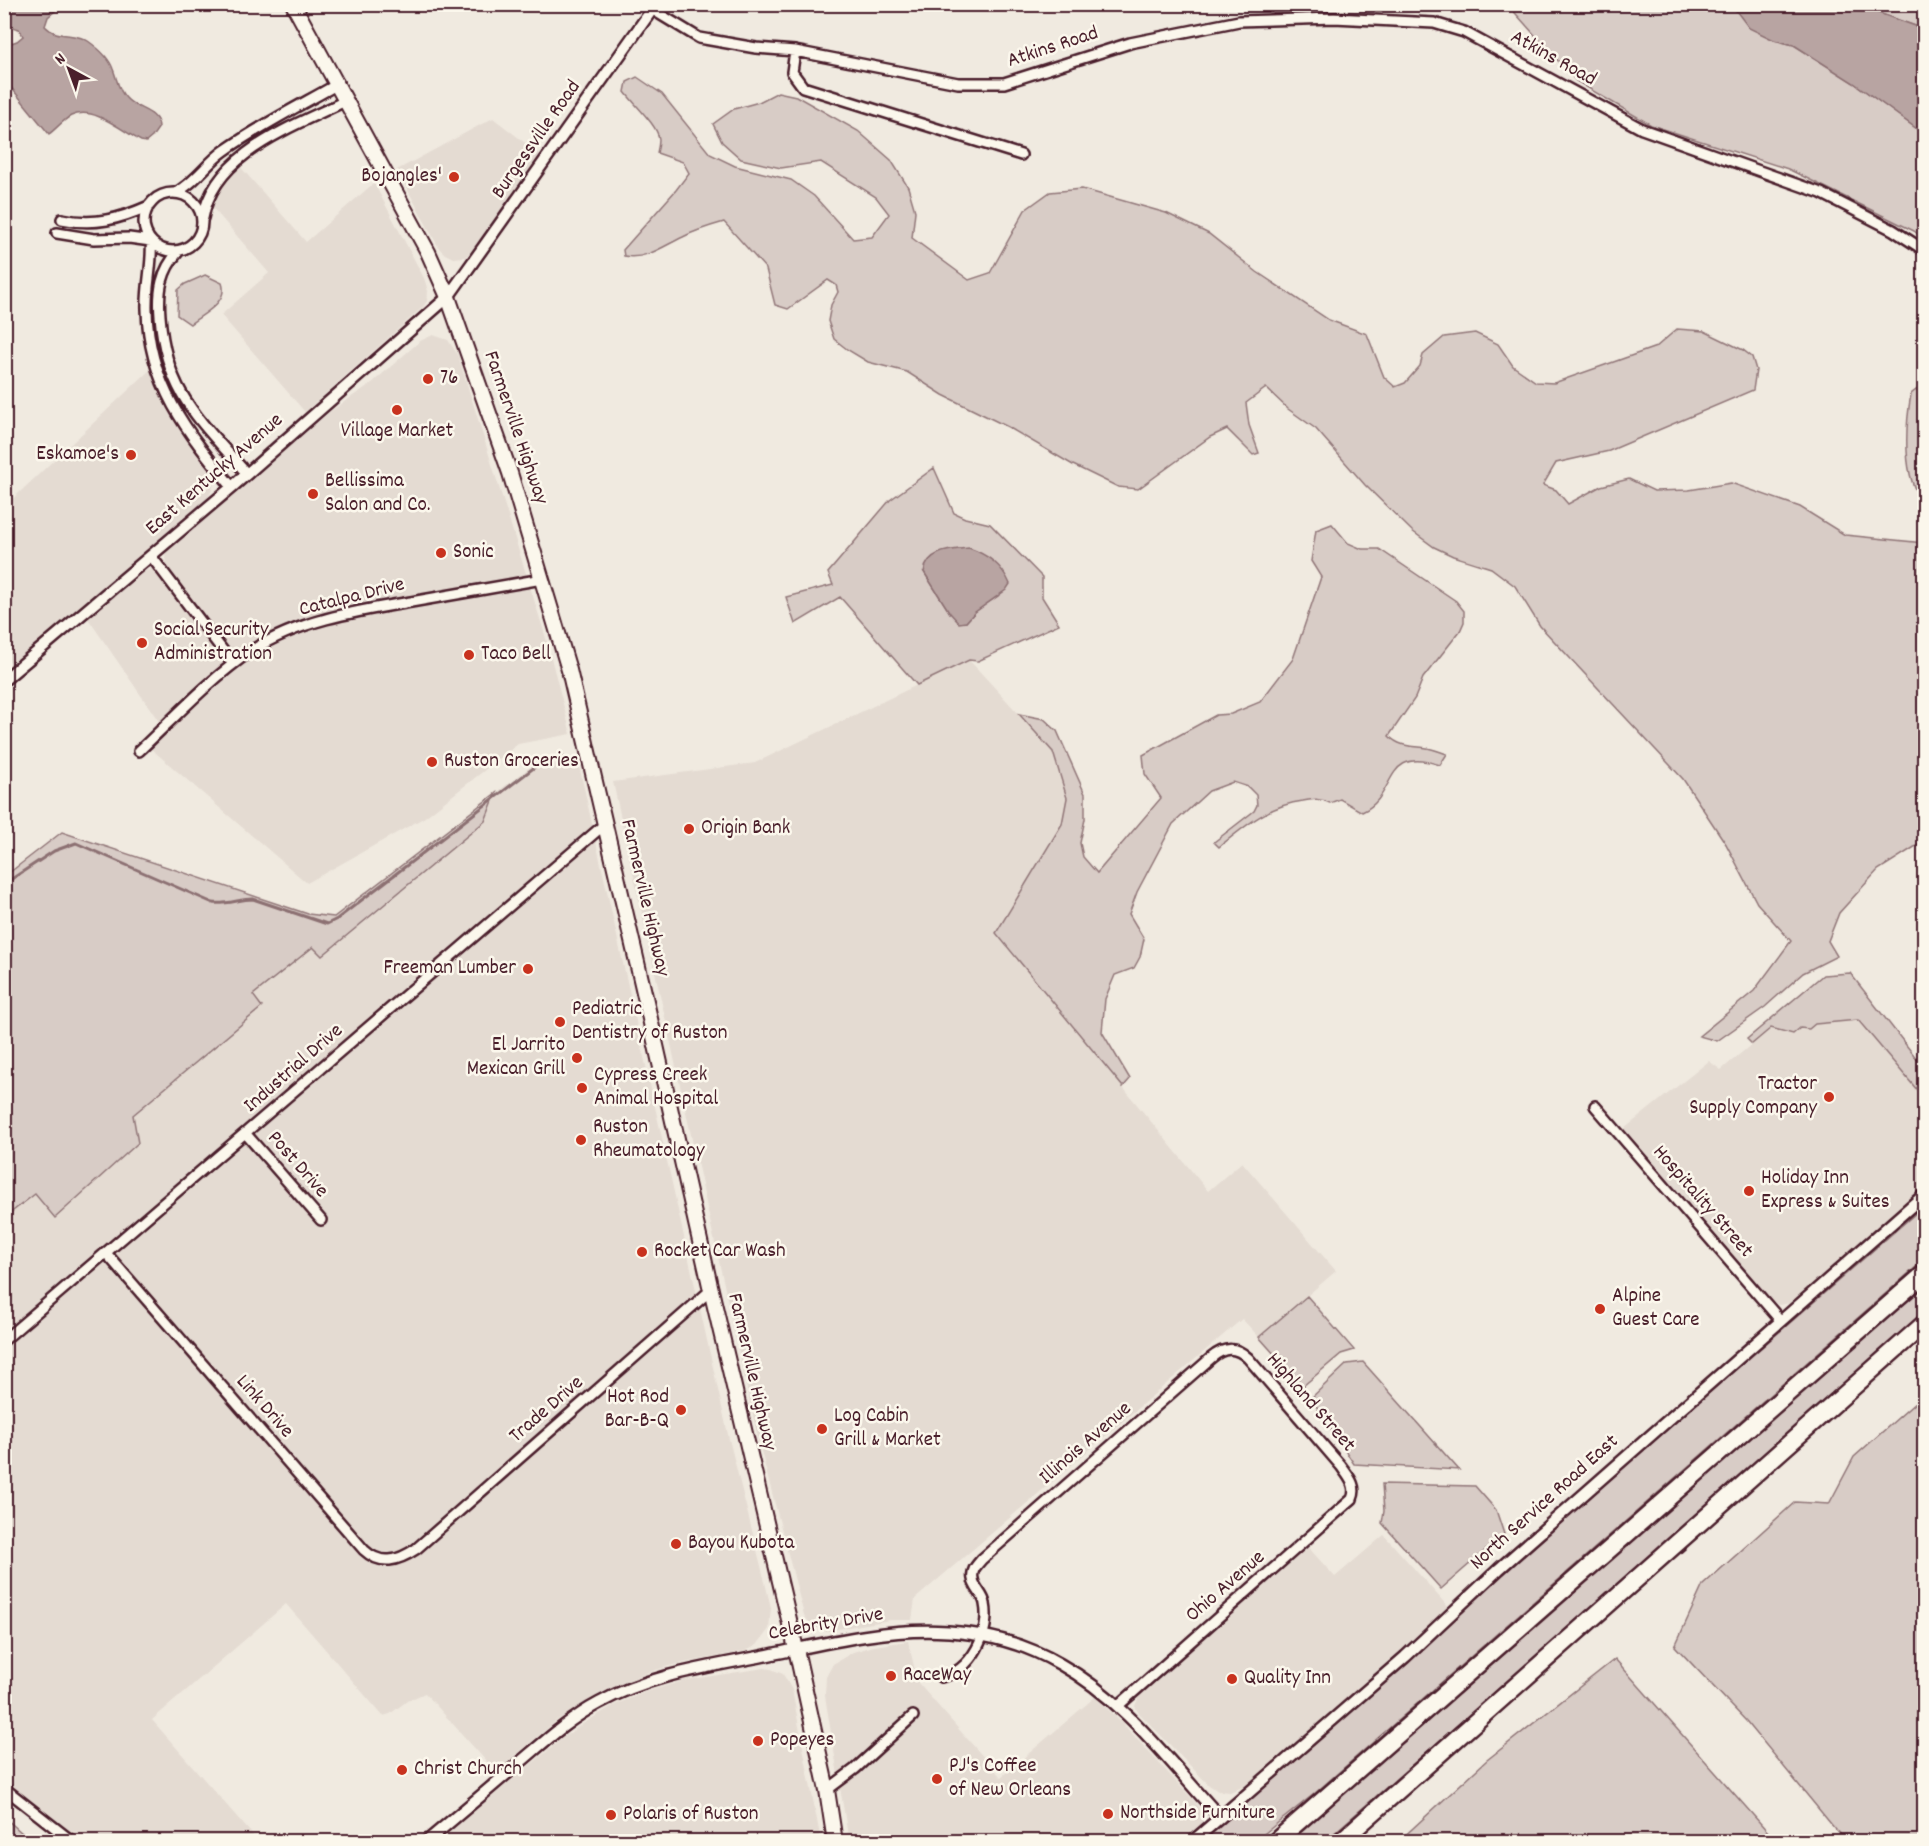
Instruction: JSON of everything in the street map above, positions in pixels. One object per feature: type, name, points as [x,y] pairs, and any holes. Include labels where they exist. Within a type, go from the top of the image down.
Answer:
[{"type":"highway","points":[[1275,1842],[1924,1274]]},
{"type":"highway","points":[[1340,1842],[1924,1324]]},
{"type":"main road","name":"Farmerville Highway","points":[[293,4],[428,252],[448,297],[510,473],[569,670],[796,1649],[836,1842]]},
{"type":"street","name":"Atkins Road","points":[[655,7],[699,38],[756,48],[795,51],[958,83],[1004,83],[1130,43],[1239,21],[1334,18],[1434,23],[1464,32],[1642,129],[1821,193],[1893,230],[1924,250]]},
{"type":"street","name":"Burgessville Road","points":[[448,297],[655,7]]},
{"type":"street","points":[[795,51],[792,72],[803,87],[1021,154]]},
{"type":"street","points":[[175,193],[184,188],[226,150],[336,85]]},
{"type":"street","points":[[149,206],[144,222],[145,230],[151,241],[161,249],[178,252],[187,249],[200,236],[205,207],[215,186],[236,162],[257,146],[345,101]]},
{"type":"street","points":[[226,150],[236,162]]},
{"type":"street","points":[[62,219],[77,222],[100,222],[126,216],[149,206],[165,194],[175,193],[193,200],[200,208],[203,218]]},
{"type":"street","points":[[57,233],[94,239],[151,241]]},
{"type":"street","points":[[151,241],[146,307],[155,367],[179,417],[196,443],[232,487]]},
{"type":"street","points":[[178,252],[165,269],[159,293],[161,330],[168,363],[177,388],[186,402],[247,474]]},
{"type":"street","name":"East Kentucky Avenue","points":[[4,680],[232,487],[448,297]]},
{"type":"street","points":[[155,367],[168,363]]},
{"type":"street","points":[[151,556],[233,664]]},
{"type":"street","name":"Catalpa Drive","points":[[139,751],[233,664],[261,646],[316,621],[352,612],[542,579]]},
{"type":"street","name":"Industrial Drive","points":[[4,1340],[605,824]]},
{"type":"street","name":"Hospitality Street","points":[[1595,1106],[1781,1321]]},
{"type":"street","name":"Post Drive","points":[[246,1134],[321,1220]]},
{"type":"street","name":"North Service Road East","points":[[1192,1842],[1405,1657],[1508,1561],[1924,1195]]},
{"type":"street","name":"Link Drive","points":[[106,1253],[364,1550],[372,1557],[382,1561],[406,1556]]},
{"type":"street","name":"Trade Drive","points":[[406,1556],[711,1290]]},
{"type":"street","name":"Highland Street","points":[[1226,1348],[1238,1350],[1248,1358],[1341,1466],[1355,1492]]},
{"type":"street","name":"Illinois Avenue","points":[[982,1635],[985,1623],[985,1603],[973,1579],[973,1571],[994,1547],[1211,1358],[1226,1348]]},
{"type":"street","name":"Ohio Avenue","points":[[1118,1706],[1352,1499],[1355,1492]]},
{"type":"street","name":"Celebrity Drive","points":[[426,1842],[579,1714],[627,1688],[672,1675],[796,1649],[897,1632],[936,1631],[982,1635],[1017,1644],[1047,1657],[1088,1681],[1118,1706],[1220,1817]]},
{"type":"street","points":[[941,1677],[952,1674],[976,1653],[982,1635]]},
{"type":"street","points":[[827,1790],[855,1769],[913,1716]]},
{"type":"street","points":[[4,1788],[73,1842]]},
{"type":"shaded area","points":[[5,4],[62,5],[48,17],[45,26],[55,33],[83,38],[103,53],[111,65],[123,95],[158,121],[159,127],[152,137],[146,142],[141,141],[108,121],[89,114],[71,116],[49,134],[5,80],[5,45],[23,36],[19,29],[5,25]]},
{"type":"shaded area","points":[[1508,5],[1735,5],[1734,8],[1774,40],[1794,45],[1854,83],[1924,134],[1924,239],[1914,231],[1788,169],[1651,125],[1576,81]]},
{"type":"shaded area","points":[[1735,5],[1856,5],[1924,29],[1924,134],[1854,83],[1794,45],[1774,40],[1749,28],[1734,8]]},
{"type":"shaded area","points":[[1856,5],[1924,5],[1924,29]]},
{"type":"shaded area","points":[[637,77],[662,94],[710,154],[735,166],[791,180],[814,196],[853,239],[872,237],[889,214],[876,197],[821,162],[781,168],[741,159],[722,142],[713,124],[734,109],[759,102],[778,92],[796,96],[858,131],[891,160],[908,187],[915,211],[912,238],[969,280],[990,273],[1025,210],[1050,192],[1082,189],[1166,213],[1209,234],[1257,272],[1329,320],[1367,334],[1384,377],[1395,387],[1405,383],[1420,366],[1423,355],[1444,337],[1475,333],[1498,344],[1513,366],[1536,382],[1554,383],[1656,347],[1677,329],[1704,331],[1743,350],[1752,357],[1756,370],[1753,390],[1609,451],[1556,463],[1543,485],[1556,490],[1568,504],[1601,486],[1629,479],[1654,491],[1689,490],[1731,483],[1800,507],[1845,535],[1924,543],[1924,841],[1878,870],[1839,913],[1828,941],[1837,956],[1803,973],[1765,1007],[1717,1041],[1699,1036],[1754,991],[1791,941],[1757,903],[1726,844],[1683,779],[1540,626],[1515,586],[1491,568],[1453,556],[1434,547],[1412,531],[1365,485],[1316,429],[1288,409],[1266,388],[1246,403],[1249,425],[1259,453],[1253,455],[1227,429],[1210,437],[1138,489],[1118,487],[1073,465],[1008,427],[943,395],[907,372],[868,362],[848,350],[834,339],[828,321],[831,305],[838,292],[836,285],[828,280],[788,309],[775,305],[766,269],[724,222],[693,232],[648,254],[624,256],[623,250],[689,173],[683,162],[657,153],[658,134],[625,92],[627,82]]},
{"type":"shaded area","points":[[493,118],[541,155],[473,250],[465,257],[453,258],[439,248],[397,170]]},
{"type":"shaded area","points":[[238,164],[306,242],[374,183],[424,278],[428,291],[427,301],[423,307],[305,412],[221,315],[269,273],[212,207],[224,181]]},
{"type":"shaded area","points":[[205,275],[222,283],[222,296],[214,307],[190,324],[177,315],[178,290],[185,284]]},
{"type":"shaded area","points":[[433,335],[448,340],[458,355],[545,635],[571,734],[518,744],[425,817],[307,883],[149,747],[240,665],[166,565],[165,555],[167,550],[331,411],[372,383],[420,341]]},
{"type":"shaded area","points":[[152,368],[186,439],[212,472],[214,482],[209,498],[14,667],[5,655],[5,506]]},
{"type":"shaded area","points":[[1924,384],[1924,502],[1917,492],[1908,466],[1907,435],[1911,394]]},
{"type":"shaded area","points":[[934,468],[954,513],[990,524],[1042,577],[1042,597],[1059,624],[978,661],[969,660],[917,685],[840,597],[795,624],[786,597],[833,585],[828,573],[890,500]],"holes":[[[924,572],[998,596],[975,612],[966,622],[950,613]]]},
{"type":"shaded area","points":[[1332,524],[1348,543],[1362,549],[1379,549],[1456,601],[1464,611],[1464,622],[1460,631],[1423,678],[1415,698],[1389,736],[1402,744],[1430,748],[1447,754],[1440,765],[1421,761],[1408,762],[1399,767],[1382,795],[1362,812],[1340,799],[1330,803],[1317,799],[1291,803],[1258,818],[1219,847],[1214,842],[1254,811],[1257,805],[1256,795],[1248,787],[1233,782],[1209,791],[1173,824],[1137,892],[1129,914],[1144,939],[1140,957],[1134,968],[1115,975],[1105,999],[1102,1032],[1130,1079],[1123,1087],[996,933],[1062,824],[1067,798],[1053,752],[1019,714],[1044,719],[1057,731],[1085,794],[1085,819],[1080,843],[1083,857],[1097,873],[1161,798],[1145,774],[1143,755],[1216,715],[1231,714],[1260,702],[1293,659],[1321,577],[1311,561],[1316,530]]},
{"type":"shaded area","points":[[969,548],[994,562],[1003,571],[1010,584],[1006,590],[975,612],[966,622],[959,623],[924,572],[926,565],[935,555]]},
{"type":"shaded area","points":[[152,569],[159,574],[222,656],[223,661],[220,668],[160,723],[87,617],[140,572]]},
{"type":"shaded area","points":[[969,660],[1054,752],[1067,798],[1062,824],[996,933],[1208,1191],[1242,1162],[1336,1271],[1259,1337],[1242,1319],[915,1599],[912,1620],[890,1620],[826,1631],[811,1625],[804,1615],[760,1447],[613,782],[755,763]]},
{"type":"shaded area","points":[[578,761],[729,1439],[771,1608],[769,1629],[757,1645],[746,1651],[669,1666],[606,1690],[556,1721],[496,1772],[425,1693],[383,1716],[286,1604],[152,1720],[258,1841],[81,1841],[5,1782],[4,1217],[35,1194],[55,1217],[133,1115],[262,1007],[252,996],[313,947],[322,956],[485,821],[496,793],[529,768]]},
{"type":"shaded area","points":[[496,793],[485,821],[322,956],[313,947],[253,995],[262,1007],[133,1115],[138,1143],[55,1218],[35,1194],[5,1217],[5,876],[62,832],[308,914],[334,917]]},
{"type":"shaded area","points":[[1850,973],[1924,1068],[1924,1098],[1858,1020],[1815,1024],[1809,1029],[1800,1028],[1793,1034],[1771,1028],[1752,1044],[1747,1039],[1823,975]]},
{"type":"shaded area","points":[[1858,1020],[1924,1098],[1924,1186],[1791,1303],[1779,1305],[1772,1301],[1624,1129],[1709,1061],[1721,1070],[1771,1028],[1780,1029],[1785,1033],[1815,1024]]},
{"type":"shaded area","points":[[1924,1206],[1924,1260],[1314,1794],[1255,1841],[1201,1842],[1419,1651],[1569,1515]]},
{"type":"shaded area","points":[[1924,1284],[1924,1317],[1325,1841],[1288,1842]]},
{"type":"shaded area","points":[[1307,1296],[1354,1350],[1341,1354],[1303,1386],[1259,1337]]},
{"type":"shaded area","points":[[1363,1362],[1459,1470],[1354,1464],[1311,1398],[1347,1364]]},
{"type":"shaded area","points":[[1924,1395],[1924,1841],[1845,1841],[1747,1722],[1675,1646],[1703,1585],[1795,1502],[1829,1504],[1854,1457]]},
{"type":"shaded area","points":[[1382,1484],[1475,1486],[1496,1510],[1504,1534],[1441,1589],[1382,1523],[1384,1511]]},
{"type":"shaded area","points":[[1384,1535],[1450,1609],[1252,1783],[1230,1792],[1218,1791],[1209,1785],[1138,1712],[1135,1706],[1139,1696],[1307,1546],[1335,1577]]},
{"type":"shaded area","points":[[908,1641],[918,1683],[1001,1777],[1095,1697],[1196,1803],[1203,1814],[1201,1827],[1185,1841],[849,1842],[825,1696],[826,1677],[833,1664],[853,1652]]},
{"type":"shaded area","points":[[1615,1659],[1776,1841],[1399,1841],[1487,1760]]},
{"type":"shaded area","points":[[764,1668],[783,1674],[792,1690],[821,1841],[438,1841],[564,1737],[614,1705],[645,1692],[686,1680]]},
{"type":"shaded area","points":[[5,1818],[31,1841],[5,1841]]},
{"type":"waterway","points":[[4,884],[54,851],[76,843],[213,903],[253,899],[327,924],[337,919],[540,763],[563,757]]},
{"type":"place","name":"Bojangles'","points":[[454,177]]},
{"type":"place","name":"76","points":[[428,379]]},
{"type":"place","name":"Village Market","points":[[397,410]]},
{"type":"place","name":"Eskamoe's","points":[[131,455]]},
{"type":"place","name":"Bellissima Salon and Co.","points":[[313,494]]},
{"type":"place","name":"Sonic","points":[[441,553]]},
{"type":"place","name":"Social Security Administration","points":[[142,643]]},
{"type":"place","name":"Taco Bell","points":[[469,655]]},
{"type":"place","name":"Ruston Groceries","points":[[432,762]]},
{"type":"place","name":"Origin Bank","points":[[689,829]]},
{"type":"place","name":"Freeman Lumber","points":[[528,969]]},
{"type":"place","name":"Pediatric Dentistry of Ruston","points":[[560,1022]]},
{"type":"place","name":"El Jarrito Mexican Grill","points":[[577,1058]]},
{"type":"place","name":"Cypress Creek Animal Hospital","points":[[582,1088]]},
{"type":"place","name":"Tractor Supply Company","points":[[1829,1097]]},
{"type":"place","name":"Ruston Rheumatology","points":[[581,1140]]},
{"type":"place","name":"Holiday Inn Express & Suites","points":[[1749,1191]]},
{"type":"place","name":"Rocket Car Wash","points":[[642,1252]]},
{"type":"place","name":"Alpine Guest Care","points":[[1600,1309]]},
{"type":"place","name":"Hot Rod Bar-B-Q","points":[[681,1410]]},
{"type":"place","name":"Log Cabin Grill & Market","points":[[822,1429]]},
{"type":"place","name":"Bayou Kubota","points":[[676,1544]]},
{"type":"place","name":"RaceWay","points":[[891,1676]]},
{"type":"place","name":"Quality Inn","points":[[1232,1679]]},
{"type":"place","name":"Popeyes","points":[[758,1741]]},
{"type":"place","name":"Christ Church","points":[[402,1770]]},
{"type":"place","name":"PJ's Coffee of New Orleans","points":[[937,1779]]},
{"type":"place","name":"Northside Furniture","points":[[1108,1814]]},
{"type":"place","name":"Polaris of Ruston","points":[[611,1815]]}]
